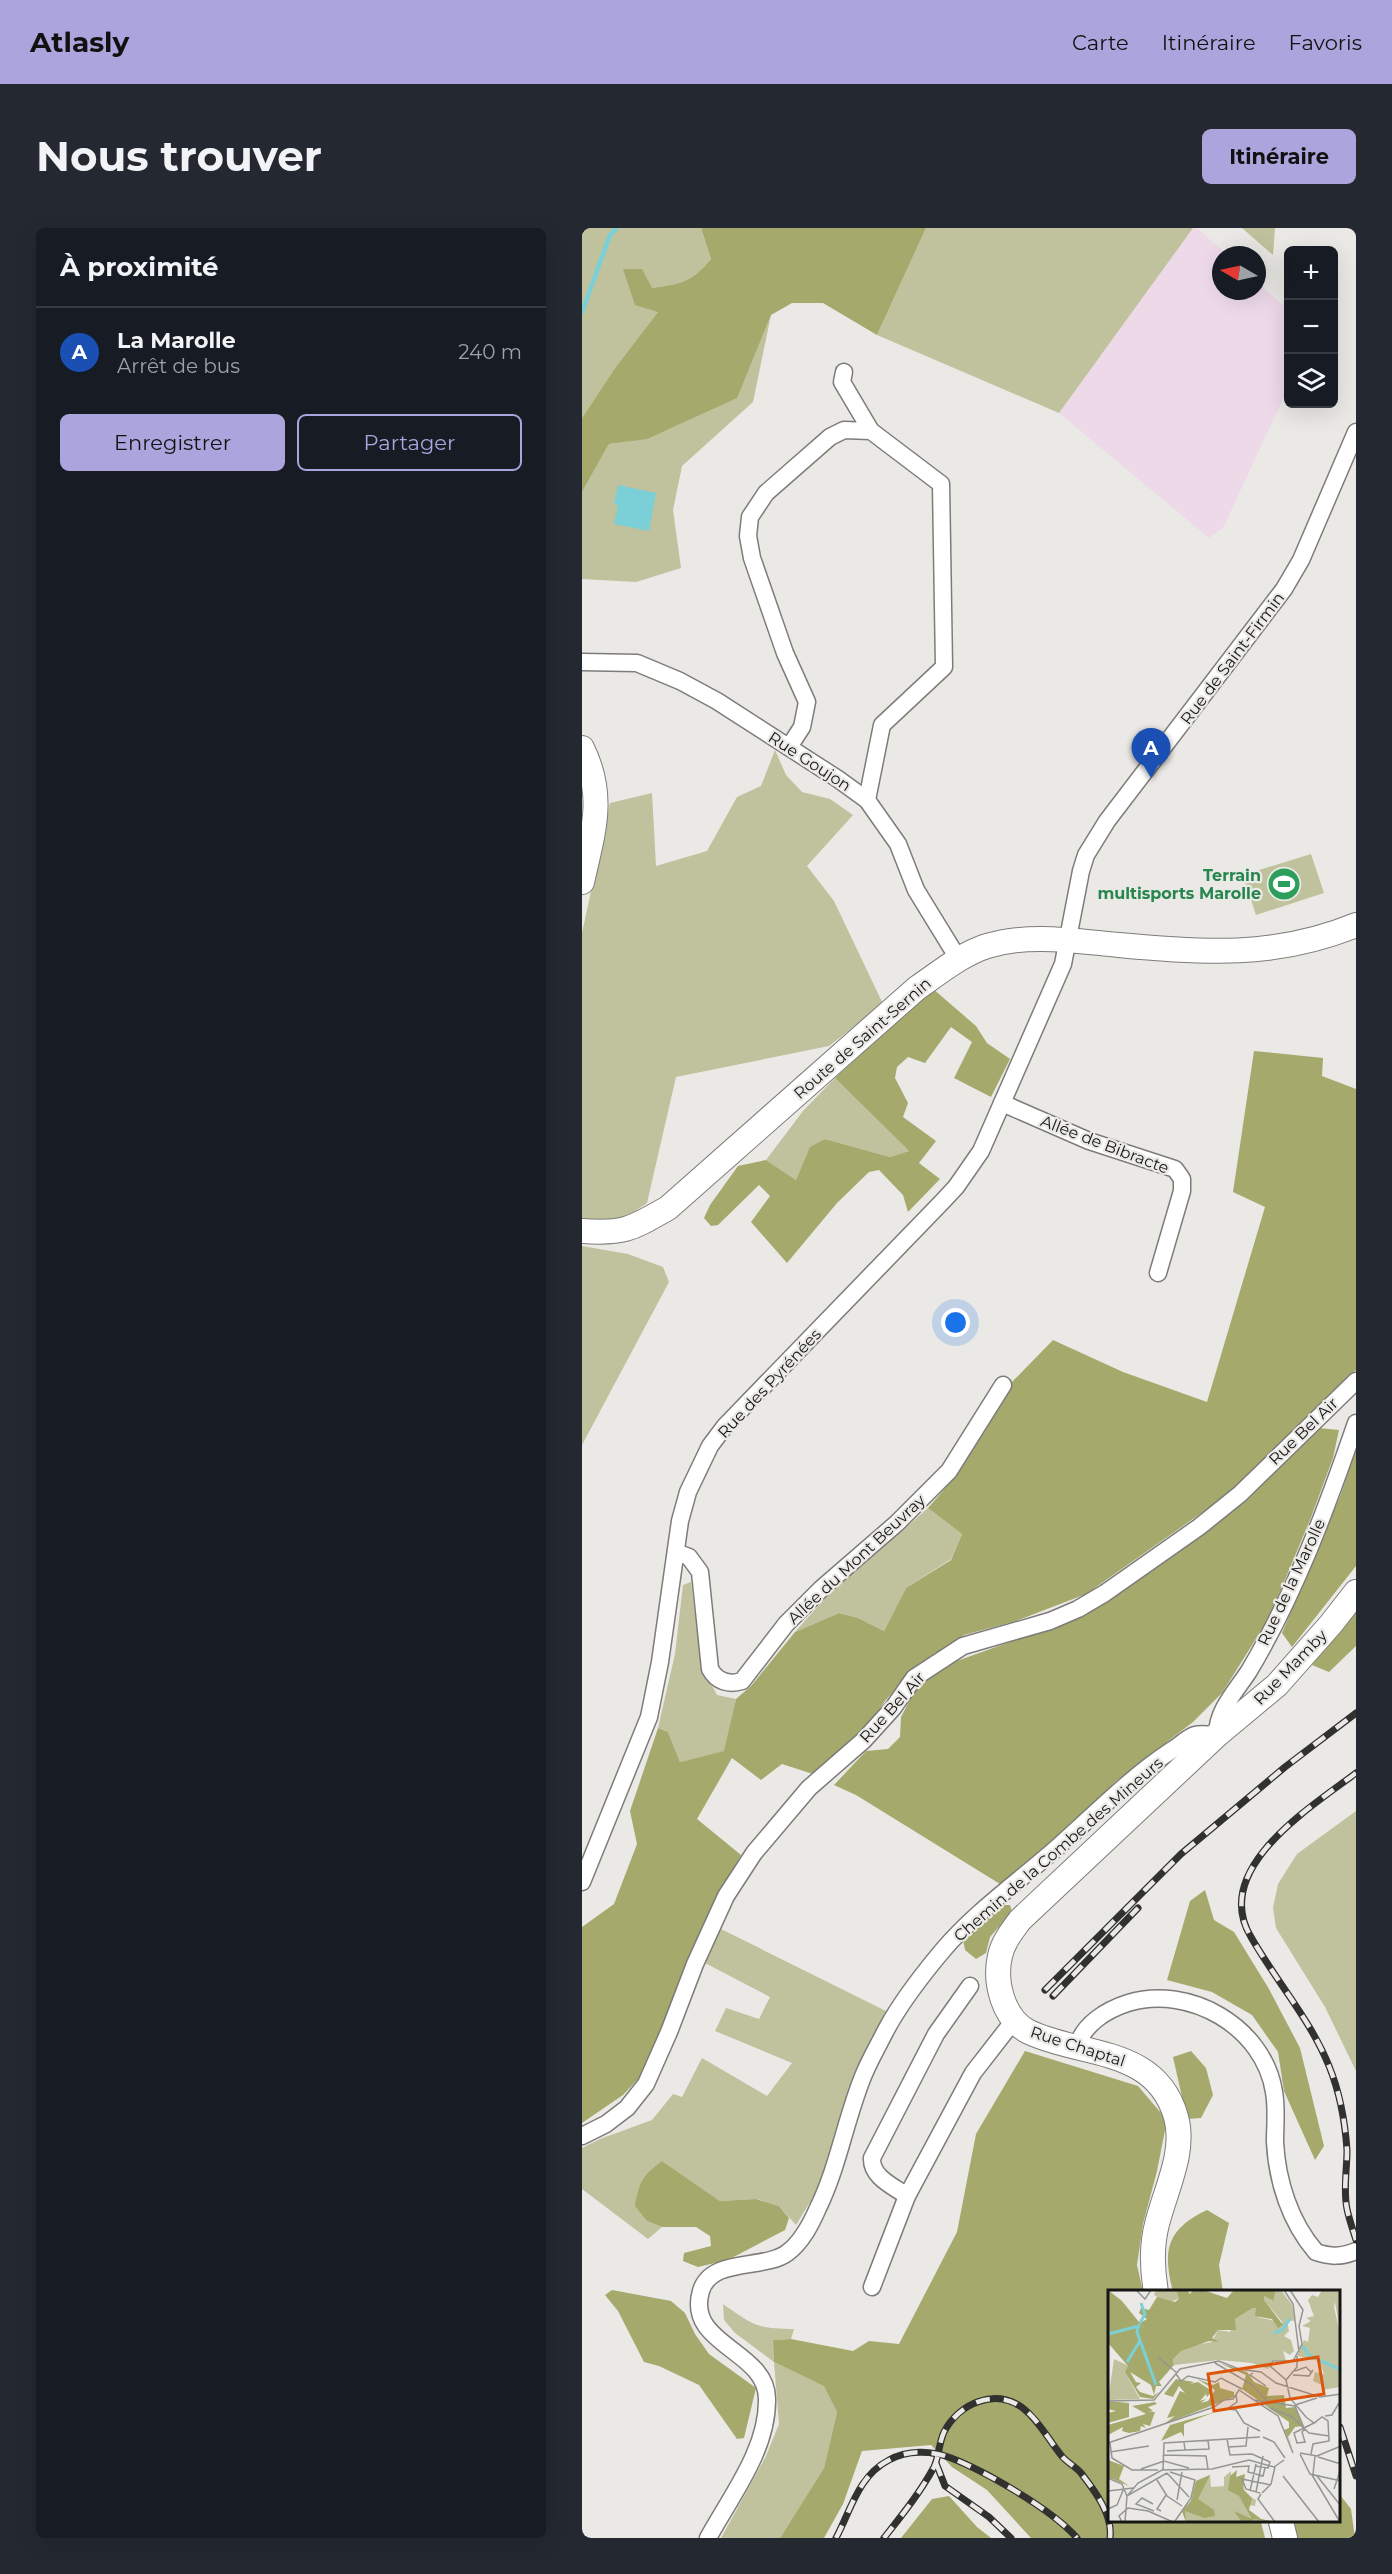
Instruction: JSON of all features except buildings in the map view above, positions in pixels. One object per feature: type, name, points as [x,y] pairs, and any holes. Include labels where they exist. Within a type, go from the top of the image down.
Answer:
[{"type":"street","points":[[844,372],[842,382],[871,430],[941,484],[944,668],[882,726],[867,800]]},
{"type":"street","points":[[789,747],[802,727],[807,702],[785,653],[752,558],[748,536],[750,517],[766,493],[830,437],[844,430],[871,430]]},
{"type":"street","name":"Rue de Saint-Firmin","points":[[1070,940],[1081,871],[1094,840],[1284,589],[1301,560],[1356,432]]},
{"type":"street","name":"Rue Goujon","points":[[582,662],[637,663],[658,672],[717,701],[867,800],[898,844],[916,890],[959,960]]},
{"type":"street","points":[[582,748],[595,780],[597,806],[582,882]]},
{"type":"street","name":"Route de Saint-Sernin","points":[[582,1232],[610,1233],[629,1230],[668,1208],[917,988],[959,960],[986,947],[1010,941],[1036,939],[1070,940],[1192,952],[1227,952],[1297,944],[1356,925]]},
{"type":"street","name":"Rue des Pyrénées","points":[[582,1882],[649,1717],[660,1662],[680,1521],[688,1492],[710,1446],[725,1426],[956,1187],[981,1151],[1063,964],[1070,940]]},
{"type":"street","name":"Allée de Bibracte","points":[[1002,1102],[1089,1141],[1175,1169],[1182,1179],[1182,1191],[1158,1273]]},
{"type":"street","name":"Rue Bel Air","points":[[582,2136],[606,2124],[627,2108],[646,2084],[695,1964],[726,1896],[754,1853],[809,1788],[864,1740],[914,1678],[963,1646],[1050,1621],[1078,1609],[1105,1593],[1199,1527],[1240,1494],[1356,1381]]},
{"type":"street","name":"Allée du Mont Beuvray","points":[[676,1552],[689,1557],[700,1572],[710,1670],[720,1680],[735,1683],[742,1681],[786,1624],[822,1588],[897,1523],[949,1471],[1003,1385]]},
{"type":"street","name":"Rue de la Marolle","points":[[1217,1735],[1217,1723],[1223,1711],[1250,1669],[1287,1599],[1334,1487],[1356,1423]]},
{"type":"street","name":"Rue Mamby","points":[[1217,1735],[1276,1685],[1331,1624],[1356,1592]]},
{"type":"street","name":"Chemin de la Combe des Mineurs","points":[[708,2538],[757,2446],[766,2415],[768,2396],[764,2381],[753,2367],[714,2337],[706,2327],[699,2304],[703,2285],[723,2270],[776,2258],[788,2253],[805,2234],[831,2180],[862,2079],[887,2029],[919,1980],[968,1923],[1152,1763],[1195,1735],[1217,1735]]},
{"type":"street","name":"Rue Chaptal","points":[[1156,2290],[1152,2272],[1153,2248],[1157,2224],[1176,2158],[1178,2136],[1177,2118],[1169,2100],[1143,2070],[1126,2061],[1029,2031],[1014,2019],[1007,2008],[998,1982],[1000,1955],[1009,1935],[1020,1920],[1217,1735]]},
{"type":"street","points":[[906,2196],[875,2173],[871,2167],[872,2158],[936,2034],[970,1986]]},
{"type":"street","points":[[1077,2046],[1080,2038],[1099,2017],[1126,2004],[1146,1999],[1170,1998],[1190,2002],[1211,2010],[1236,2028],[1252,2045],[1266,2066],[1274,2092],[1278,2167],[1282,2190],[1293,2216],[1307,2242],[1316,2252],[1342,2257],[1356,2251]]},
{"type":"street","points":[[872,2287],[906,2196],[974,2073],[1014,2019]]},
{"type":"street","points":[[1281,2523],[1285,2538]]},
{"type":"shaded area","points":[[1193,228],[1197,228],[1217,246],[1212,246],[1212,300],[1266,300],[1266,290],[1284,306],[1284,397],[1223,528],[1209,538],[1059,413]]},
{"type":"green space","points":[[582,228],[701,228],[711,259],[698,273],[685,281],[652,288],[658,312],[615,368],[582,418]]},
{"type":"green space","points":[[701,228],[926,228],[877,335],[823,303],[792,303],[771,315],[737,398],[647,439],[609,444],[582,492],[582,418],[615,368],[658,312],[635,305],[623,269],[642,269],[652,288],[685,281],[698,273],[711,259]]},
{"type":"green space","points":[[926,228],[1193,228],[1059,413],[877,335]]},
{"type":"green space","points":[[1242,228],[1275,228],[1273,255],[1266,246],[1263,246]]},
{"type":"green space","points":[[771,315],[753,402],[682,466],[673,510],[681,568],[636,582],[582,579],[582,492],[609,444],[630,441],[736,398]]},
{"type":"green space","points":[[775,750],[786,775],[802,792],[830,799],[853,815],[807,866],[834,901],[883,1004],[829,1046],[676,1077],[647,1203],[617,1220],[582,1219],[582,933],[610,803],[652,793],[656,866],[707,851],[737,797],[761,786]]},
{"type":"green space","name":"Terrain multisports Marolle","points":[[1311,854],[1324,893],[1256,915],[1243,875]]},
{"type":"green space","points":[[932,988],[976,1026],[987,1043],[1010,1059],[991,1097],[954,1078],[972,1042],[951,1027],[925,1063],[908,1057],[897,1067],[895,1078],[908,1103],[903,1117],[936,1141],[919,1163],[940,1179],[908,1212],[903,1195],[879,1170],[869,1172],[837,1203],[787,1263],[751,1222],[770,1196],[759,1185],[718,1225],[711,1226],[704,1218],[710,1205],[738,1166],[766,1160],[796,1180],[810,1147],[825,1139],[890,1157],[909,1151],[835,1078]]},
{"type":"green space","points":[[1254,1051],[1323,1058],[1322,1076],[1356,1089],[1356,1370],[1227,1495],[1086,1594],[1016,1621],[964,1635],[912,1670],[885,1701],[864,1732],[816,1775],[782,1764],[761,1780],[732,1758],[697,1819],[741,1855],[703,1929],[671,2009],[639,2078],[623,2095],[582,2123],[582,1927],[614,1904],[637,1844],[630,1811],[658,1728],[668,1732],[680,1762],[724,1751],[736,1699],[751,1686],[795,1632],[839,1613],[858,1618],[884,1631],[906,1588],[951,1560],[962,1534],[928,1508],[954,1478],[1012,1382],[1053,1340],[1123,1372],[1207,1402],[1265,1207],[1233,1192]]},
{"type":"green space","points":[[835,1078],[909,1151],[890,1157],[825,1139],[810,1148],[796,1180],[766,1160],[803,1111]]},
{"type":"green space","points":[[582,1246],[628,1254],[663,1267],[669,1282],[582,1445]]},
{"type":"green space","points":[[1319,1428],[1339,1430],[1333,1458],[1269,1618],[1222,1693],[1193,1722],[1116,1781],[1064,1833],[1000,1884],[856,1795],[834,1785],[866,1751],[888,1749],[900,1737],[901,1717],[915,1690],[943,1666],[1068,1621],[1118,1592],[1245,1502]]},
{"type":"green space","points":[[1356,1449],[1356,1566],[1292,1647],[1282,1633],[1341,1494]]},
{"type":"green space","points":[[928,1508],[962,1534],[951,1559],[906,1588],[884,1631],[858,1618],[839,1613],[795,1632],[826,1597]]},
{"type":"green space","points":[[691,1582],[701,1665],[717,1695],[736,1699],[725,1751],[680,1762],[668,1732],[658,1728],[675,1654],[683,1585]]},
{"type":"green space","points":[[1356,1609],[1356,1646],[1329,1672],[1312,1665]]},
{"type":"green space","points":[[1356,1811],[1356,2071],[1325,2007],[1276,1928],[1273,1908],[1278,1884],[1297,1854]]},
{"type":"green space","points":[[1205,1890],[1214,1920],[1234,1932],[1269,1989],[1300,2048],[1324,2146],[1315,2160],[1284,2091],[1278,2052],[1252,2015],[1212,1992],[1167,1980],[1190,1901]]},
{"type":"green space","points":[[1001,1905],[1010,1905],[1012,1912],[990,1937],[986,1953],[976,1959],[965,1950],[963,1940]]},
{"type":"green space","points":[[721,1929],[888,2012],[853,2079],[826,2176],[796,2225],[779,2206],[757,2199],[720,2201],[662,2161],[647,2221],[662,2227],[648,2239],[582,2189],[582,2148],[652,2120],[673,2094],[682,2097],[702,2058],[767,2096],[792,2063],[715,2031],[726,2008],[759,2019],[770,1997],[705,1963]]},
{"type":"green space","points":[[1025,2051],[1138,2086],[1167,2120],[1143,2224],[1137,2265],[1143,2290],[1108,2290],[1108,2523],[1261,2523],[1265,2538],[1031,2538],[987,2490],[952,2467],[931,2445],[862,2451],[843,2504],[824,2538],[780,2538],[824,2468],[837,2412],[824,2386],[774,2362],[773,2340],[791,2339],[853,2351],[869,2341],[899,2344],[957,2232],[976,2134]]},
{"type":"green space","points":[[1191,2051],[1206,2068],[1213,2095],[1201,2118],[1187,2119],[1173,2057]]},
{"type":"green space","points":[[662,2161],[720,2201],[756,2199],[779,2206],[789,2218],[785,2230],[728,2260],[698,2267],[683,2261],[684,2253],[711,2246],[710,2236],[696,2227],[662,2227],[647,2221],[635,2206],[642,2180]]},
{"type":"green space","points":[[1207,2210],[1229,2223],[1219,2265],[1223,2290],[1173,2290],[1168,2264],[1171,2242],[1183,2225]]},
{"type":"green space","points":[[612,2290],[671,2301],[685,2313],[695,2334],[709,2354],[756,2388],[744,2438],[737,2439],[699,2385],[659,2366],[644,2362],[618,2311],[605,2295]]},
{"type":"green space","points":[[723,2304],[763,2327],[794,2329],[791,2339],[773,2340],[774,2362],[735,2333],[724,2320]]},
{"type":"green space","points":[[774,2362],[825,2386],[837,2412],[824,2468],[780,2538],[721,2538],[766,2456],[779,2424]]},
{"type":"green space","points":[[949,2496],[977,2527],[991,2538],[901,2538],[932,2499]]},
{"type":"green space","points":[[1341,2496],[1351,2509],[1355,2538],[1297,2538],[1294,2523],[1341,2523]]},
{"type":"water","points":[[618,485],[656,493],[649,531],[614,524],[618,505],[614,504]]},
{"type":"waterway","points":[[582,312],[610,235],[617,228]]},
{"type":"railway","points":[[1045,1990],[1181,1854],[1285,1767],[1356,1713]]},
{"type":"railway","points":[[1356,1773],[1315,1803],[1271,1842],[1254,1864],[1244,1887],[1242,1912],[1251,1937],[1303,2016],[1333,2076],[1346,2139],[1346,2202],[1356,2240]]},
{"type":"railway","points":[[1053,1996],[1138,1908]]},
{"type":"railway","points":[[884,2538],[929,2477],[936,2463],[944,2432],[951,2422],[969,2406],[990,2399],[1013,2402],[1030,2414],[1063,2457],[1081,2473],[1097,2495],[1108,2518]]},
{"type":"railway","points":[[1341,2430],[1356,2476]]},
{"type":"railway","points":[[836,2538],[857,2494],[870,2475],[889,2460],[903,2454],[919,2452],[951,2458],[982,2472],[1036,2504],[1077,2538]]},
{"type":"railway","points":[[936,2463],[945,2486],[989,2517],[1011,2538]]},
{"type":"railway","points":[[1109,2523],[1110,2538]]},
{"type":"place","name":"La Marolle","points":[[1151,778]]},
{"type":"place","name":"Terrain multisports Marolle","points":[[1284,884]]}]
